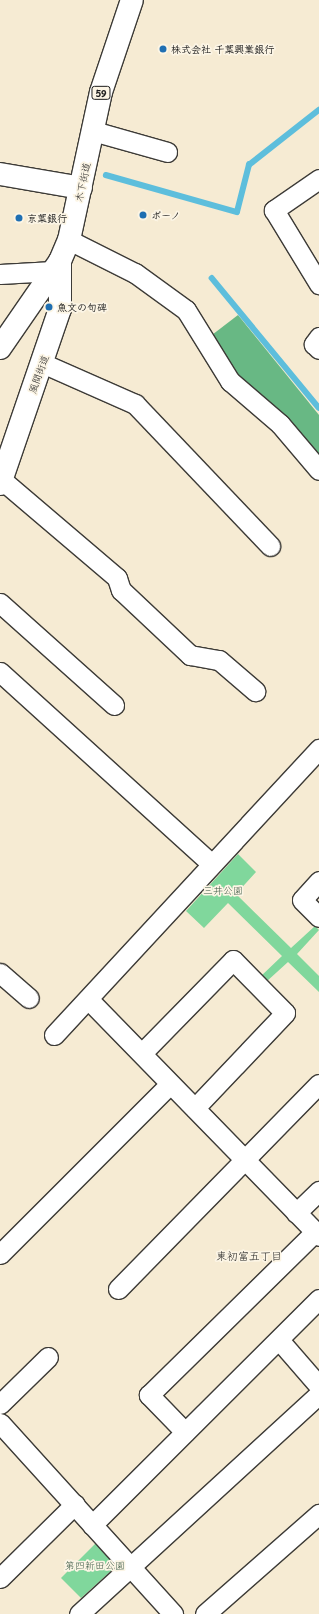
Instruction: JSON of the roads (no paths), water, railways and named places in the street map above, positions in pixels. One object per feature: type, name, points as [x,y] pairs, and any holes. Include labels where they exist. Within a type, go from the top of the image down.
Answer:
[{"type":"main road","name":"木下街道","points":[[0,348],[57,266],[69,240],[101,92],[132,0]]},
{"type":"main road","points":[[0,174],[81,188]]},
{"type":"main road","name":"風間街道","points":[[1,482],[60,309],[57,266]]},
{"type":"street","points":[[93,131],[167,152]]},
{"type":"street","points":[[319,179],[274,210],[319,284]]},
{"type":"street","points":[[69,240],[135,273],[186,310],[230,381],[280,424],[319,470]]},
{"type":"street","points":[[0,274],[57,266]]},
{"type":"street","points":[[319,337],[314,344],[319,349]]},
{"type":"street","points":[[42,363],[135,404],[270,546]]},
{"type":"street","points":[[1,482],[117,578],[121,590],[190,655],[219,660],[255,691]]},
{"type":"street","points":[[0,603],[114,705]]},
{"type":"street","points":[[0,672],[211,863]]},
{"type":"street","points":[[54,1035],[211,863],[319,750]]},
{"type":"street","points":[[319,881],[302,900],[319,917]]},
{"type":"street","points":[[142,1053],[233,960],[286,1013],[196,1108]]},
{"type":"street","points":[[0,974],[29,998]]},
{"type":"street","points":[[88,999],[142,1053],[170,1084],[196,1108],[243,1160],[317,1234],[149,1395],[185,1432]]},
{"type":"street","points":[[0,1254],[170,1084]]},
{"type":"street","points":[[118,1290],[243,1160],[319,1084]]},
{"type":"street","points":[[296,1213],[319,1191]]},
{"type":"street","points":[[92,1525],[319,1299]]},
{"type":"street","points":[[279,1340],[319,1386]]},
{"type":"street","points":[[0,1404],[48,1357]]},
{"type":"street","points":[[79,1614],[319,1394]]},
{"type":"street","points":[[0,1423],[75,1504],[172,1614]]},
{"type":"street","points":[[0,1578],[75,1504]]},
{"type":"street","points":[[204,1614],[319,1514]]},
{"type":"waterway","points":[[106,175],[237,212],[249,165],[319,110]]},
{"type":"waterway","points":[[212,278],[319,408]]},
{"type":"place","name":"株式会社 千葉興業銀行","points":[[163,49]]},
{"type":"place","name":"ボーノ","points":[[143,215]]},
{"type":"place","name":"京葉銀行","points":[[19,218]]},
{"type":"place","name":"魚文の句碑","points":[[49,307]]},
{"type":"district","name":"東初富五丁目","points":[[249,1256]]},
{"type":"park label","name":"三井公園","points":[[223,890]]},
{"type":"park label","name":"第四新田公園","points":[[95,1565]]}]
